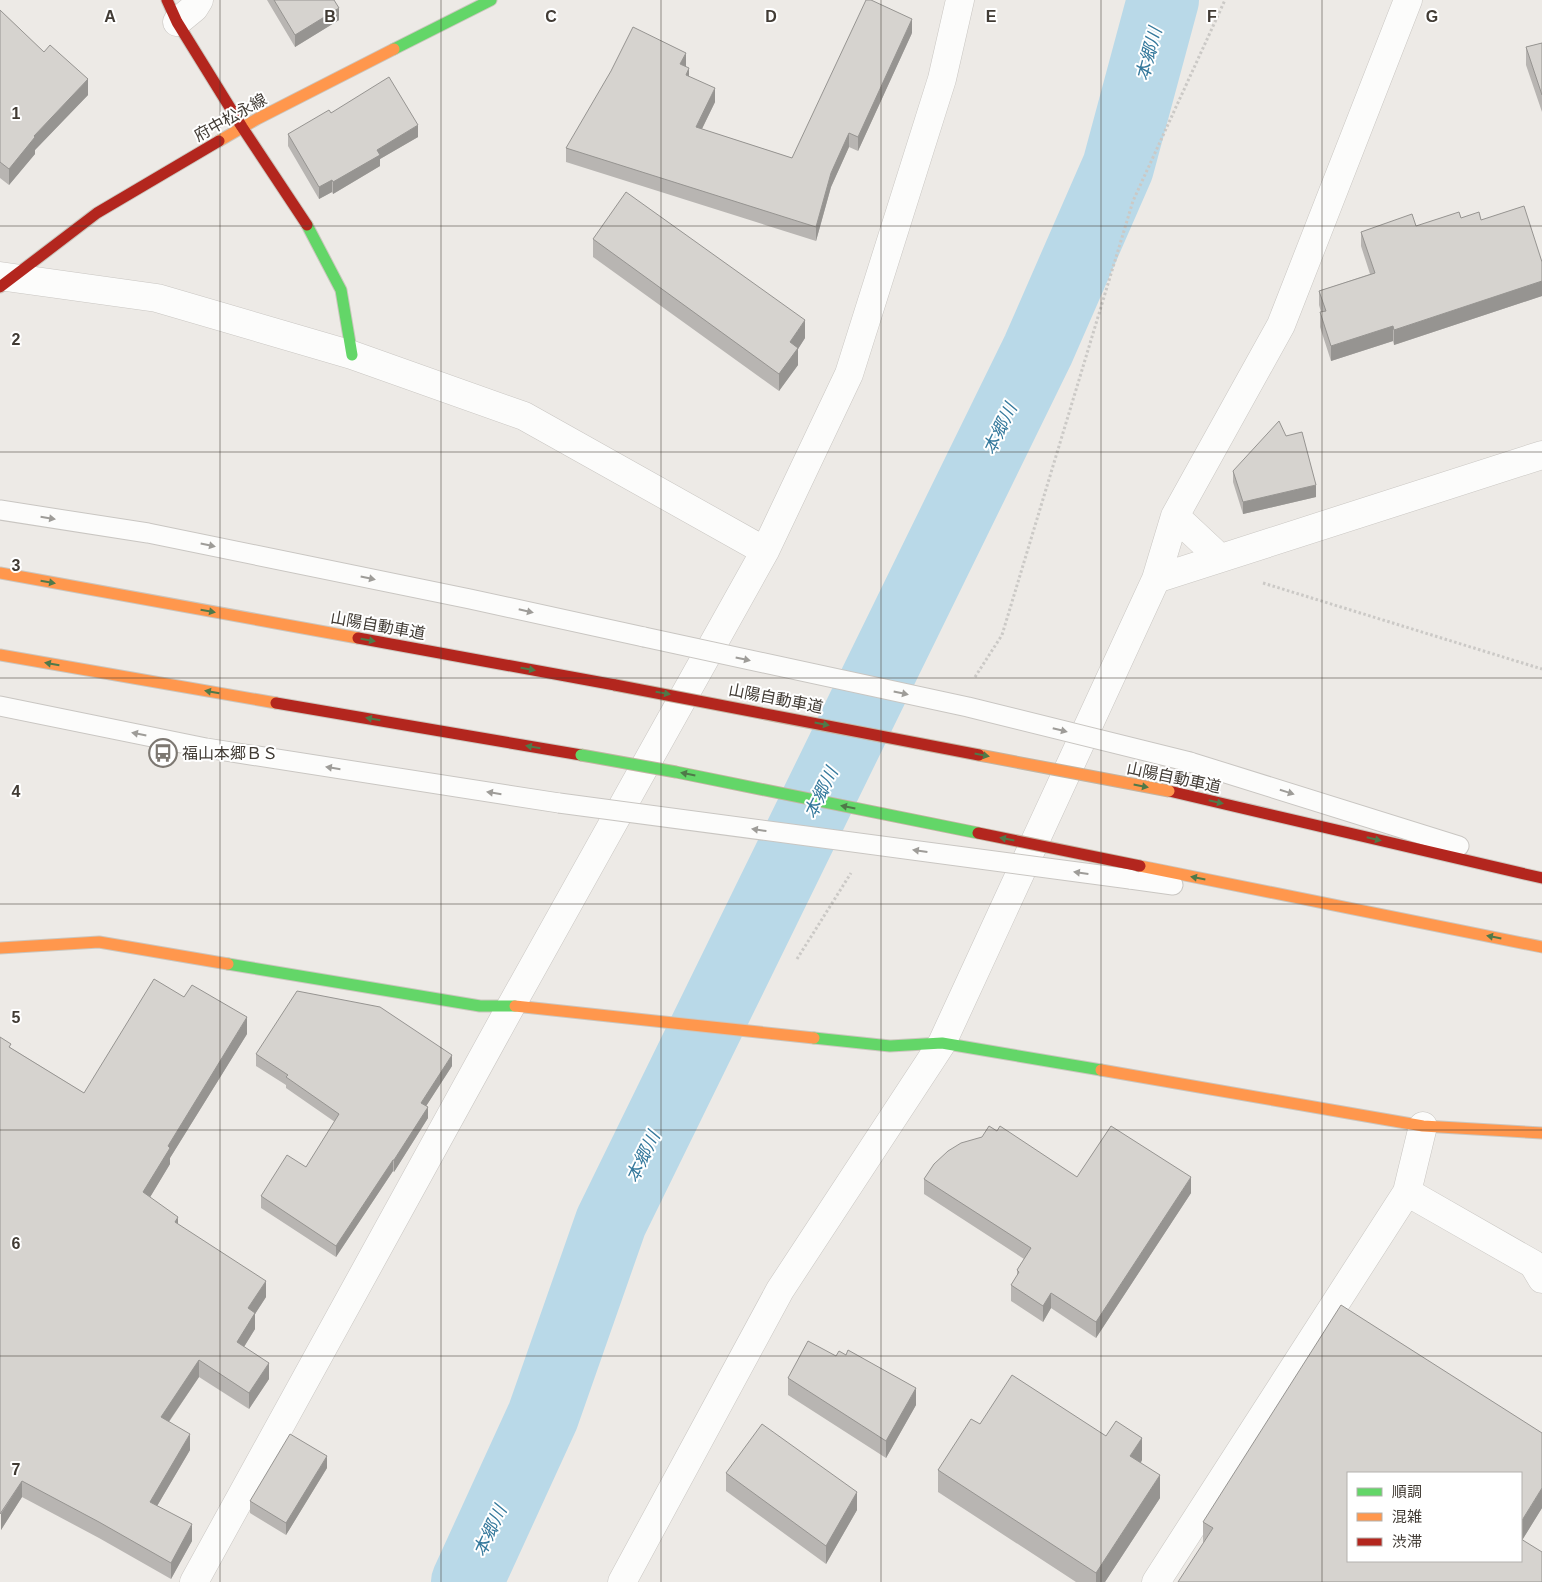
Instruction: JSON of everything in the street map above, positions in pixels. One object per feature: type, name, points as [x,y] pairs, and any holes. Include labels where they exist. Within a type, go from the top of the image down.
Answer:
[{"type":"main road","name":"府中松永線","points":[[4,280],[97,213],[242,127],[491,0]]},
{"type":"main road","points":[[172,11],[242,127],[302,216],[340,290],[352,355]]},
{"type":"main road","name":"山陽自動車道","points":[[0,573],[614,684],[1169,791],[1542,878]]},
{"type":"main road","points":[[0,655],[676,772],[1135,873]]},
{"type":"main road","points":[[1338,906],[1542,947]]},
{"type":"main road","points":[[0,948],[99,942],[480,1006],[512,1006],[890,1046],[942,1043],[1423,1126],[1542,1133]]},
{"type":"street","points":[[172,11],[194,8],[199,0]]},
{"type":"street","points":[[194,1582],[764,551],[849,374],[942,78],[960,0]]},
{"type":"street","points":[[622,1582],[780,1290],[942,1043],[1156,578],[1175,516],[1281,325],[1408,0]]},
{"type":"street","points":[[4,280],[157,298],[352,355],[524,416],[764,551]]},
{"type":"street","points":[[1156,578],[1542,455]]},
{"type":"street","points":[[1175,516],[1220,558]]},
{"type":"street","points":[[1156,1582],[1407,1192],[1423,1126]]},
{"type":"street","points":[[1407,1192],[1533,1264],[1542,1279]]},
{"type":"lane","points":[[0,510],[148,533],[470,599],[968,707],[1190,762],[1542,873]]},
{"type":"lane","points":[[0,706],[206,748],[560,803],[1135,873],[1338,906]]},
{"type":"path","points":[[970,685],[1002,635],[1133,201],[1225,0]]},
{"type":"path","points":[[1220,558],[1246,578],[1542,669]]},
{"type":"path","points":[[797,959],[854,868]]},
{"type":"building","points":[[274,0],[334,0],[339,8],[295,35]]},
{"type":"building","points":[[866,0],[871,0],[912,19],[858,137],[849,133],[831,173],[816,227],[566,148],[611,71],[633,27],[686,53],[680,64],[689,68],[686,75],[715,88],[696,127],[792,158]]},
{"type":"building","points":[[0,10],[44,52],[50,45],[88,79],[34,136],[9,169],[0,162]]},
{"type":"building","points":[[1542,43],[1542,95],[1526,47]]},
{"type":"building","points":[[389,77],[418,125],[377,150],[380,155],[333,182],[332,180],[319,187],[288,134],[329,110],[331,113]]},
{"type":"building","points":[[626,192],[805,320],[790,342],[798,348],[779,374],[593,239]]},
{"type":"building","points":[[1524,206],[1542,262],[1542,281],[1394,330],[1393,326],[1331,346],[1320,312],[1326,311],[1319,291],[1375,273],[1361,232],[1412,214],[1416,226],[1459,212],[1461,218],[1479,212],[1481,220]]},
{"type":"building","points":[[1279,421],[1286,436],[1302,432],[1316,485],[1243,502],[1233,471]]},
{"type":"building","points":[[154,979],[184,997],[192,985],[247,1017],[168,1146],[170,1148],[143,1192],[178,1217],[175,1222],[266,1281],[248,1308],[255,1313],[237,1342],[269,1363],[249,1393],[199,1360],[161,1417],[190,1434],[150,1502],[192,1524],[171,1563],[22,1481],[0,1514],[0,1037],[11,1044],[9,1047],[84,1093]]},
{"type":"building","points":[[297,991],[380,1007],[452,1055],[421,1103],[428,1107],[336,1246],[261,1196],[287,1155],[306,1167],[339,1114],[286,1077],[288,1075],[256,1054]]},
{"type":"building","points":[[989,1126],[997,1131],[1000,1126],[1077,1177],[1111,1126],[1191,1177],[1096,1322],[1051,1293],[1043,1306],[1011,1285],[1019,1272],[1017,1270],[1031,1248],[924,1179],[934,1164],[948,1151],[961,1143],[982,1137]]},
{"type":"building","points":[[1341,1305],[1542,1433],[1542,1488],[1522,1520],[1522,1472],[1347,1472],[1347,1562],[1522,1562],[1522,1540],[1542,1552],[1542,1582],[1178,1582],[1213,1528],[1203,1522]]},
{"type":"building","points":[[808,1341],[836,1356],[839,1351],[846,1355],[848,1350],[916,1388],[886,1441],[788,1378]]},
{"type":"building","points":[[1012,1375],[1106,1436],[1116,1421],[1142,1438],[1130,1456],[1160,1475],[1096,1573],[938,1470],[971,1419],[980,1424]]},
{"type":"building","points":[[762,1424],[857,1492],[826,1546],[726,1473]]},
{"type":"building","points":[[290,1434],[327,1456],[286,1523],[250,1501]]},
{"type":"waterway","name":"本郷川","points":[[467,1582],[543,1416],[611,1222],[1038,350],[1118,167],[1163,0]]},
{"type":"traffic: fast","points":[[394,49],[491,0]]},
{"type":"traffic: fast","points":[[307,225],[341,290],[352,355]]},
{"type":"traffic: fast","points":[[581,755],[676,772],[978,833]]},
{"type":"traffic: fast","points":[[228,964],[480,1006],[515,1006]]},
{"type":"traffic: fast","points":[[814,1038],[890,1046],[942,1043],[1101,1070]]},
{"type":"traffic: slow","points":[[219,141],[257,119],[394,49]]},
{"type":"traffic: slow","points":[[0,573],[358,638]]},
{"type":"traffic: slow","points":[[0,655],[276,703]]},
{"type":"traffic: slow","points":[[979,755],[1169,791]]},
{"type":"traffic: slow","points":[[1140,866],[1542,947]]},
{"type":"traffic: slow","points":[[0,948],[99,942],[228,964]]},
{"type":"traffic: slow","points":[[515,1006],[814,1038]]},
{"type":"traffic: slow","points":[[1101,1070],[1423,1126],[1542,1133]]},
{"type":"traffic: jam","points":[[167,0],[177,22],[242,127],[307,225]]},
{"type":"traffic: jam","points":[[0,287],[97,213],[219,141]]},
{"type":"traffic: jam","points":[[358,638],[615,685]]},
{"type":"traffic: jam","points":[[615,685],[979,755]]},
{"type":"traffic: jam","points":[[276,703],[581,755]]},
{"type":"traffic: jam","points":[[1169,791],[1542,878]]},
{"type":"traffic: jam","points":[[978,833],[1140,866]]},
{"type":"place","name":"福山本郷ＢＳ","points":[[163,753]]}]
